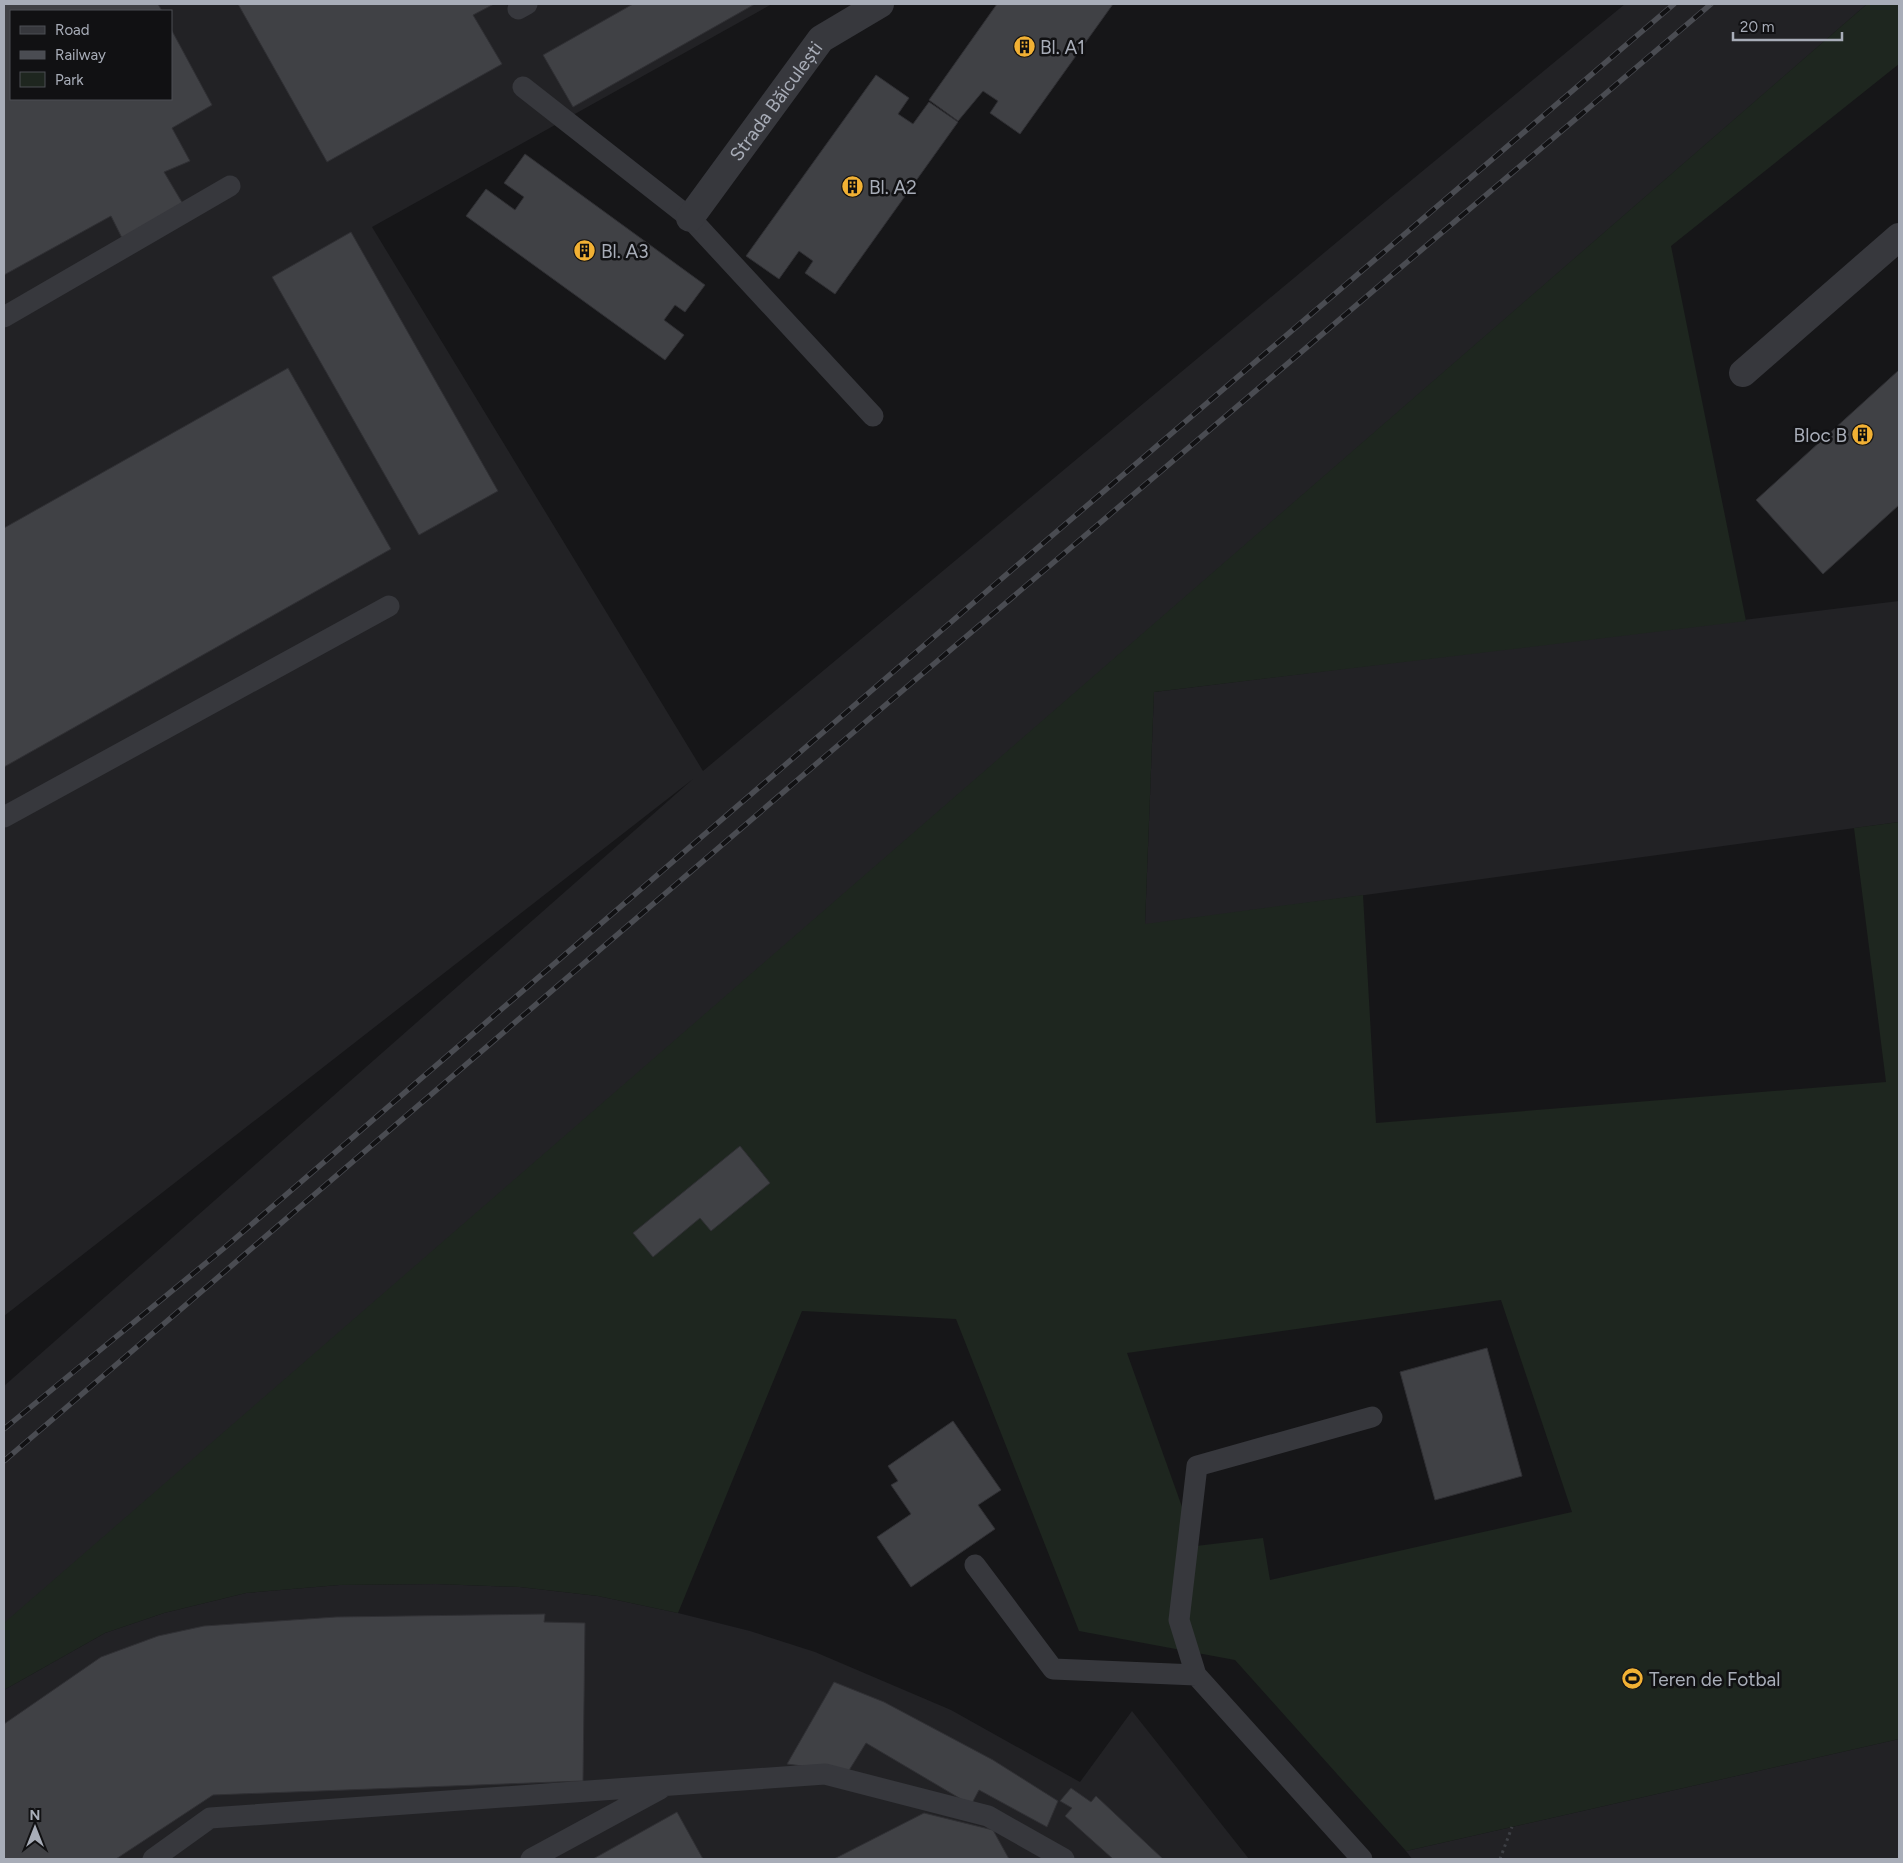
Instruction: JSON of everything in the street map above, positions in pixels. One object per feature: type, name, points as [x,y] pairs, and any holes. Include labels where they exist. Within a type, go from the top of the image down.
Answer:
[{"type":"street","name":"Strada Băiculești","points":[[690,218],[821,39],[880,4]]},
{"type":"street","points":[[1742,374],[1899,237]]},
{"type":"lane","points":[[523,87],[690,218],[872,416]]},
{"type":"lane","points":[[4,316],[230,186]]},
{"type":"lane","points":[[4,816],[389,606]]},
{"type":"lane","points":[[1362,1859],[1196,1675],[1179,1620],[1197,1466],[1372,1417]]},
{"type":"lane","points":[[975,1565],[1053,1669],[1196,1675]]},
{"type":"lane","points":[[153,1859],[210,1818],[824,1774],[988,1816],[1064,1859]]},
{"type":"lane","points":[[531,1859],[667,1786]]},
{"type":"path","points":[[1500,1859],[1512,1827]]},
{"type":"shaded area","points":[[4,4],[772,4],[372,227],[703,771],[1625,4],[1867,4],[4,1625],[4,1386],[693,779],[4,1316]]},
{"type":"shaded area","points":[[1899,601],[1899,822],[1145,925],[1154,692]]},
{"type":"shaded area","points":[[436,1584],[520,1587],[598,1596],[750,1631],[815,1652],[951,1710],[1080,1782],[1132,1711],[1249,1859],[4,1859],[4,1690],[105,1633],[164,1613],[246,1593],[339,1585]]},
{"type":"shaded area","points":[[1899,1739],[1899,1859],[1412,1859],[1406,1851]]},
{"type":"green space","points":[[1867,4],[1899,4],[1899,64],[1671,246],[1746,621],[1154,692],[1145,924],[1363,895],[1376,1123],[1886,1082],[1854,828],[1899,822],[1899,1739],[1406,1851],[1235,1660],[1079,1631],[956,1319],[802,1311],[678,1613],[598,1596],[520,1587],[436,1584],[339,1585],[246,1593],[164,1613],[105,1633],[4,1690],[4,1623]],"holes":[[[1501,1300],[1572,1512],[1270,1580],[1263,1538],[1196,1546],[1127,1353]]]},
{"type":"building","points":[[4,4],[158,4],[161,10],[10,10],[10,100],[172,100],[172,31],[212,105],[172,128],[190,161],[164,172],[183,204],[122,238],[111,216],[4,275]]},
{"type":"building","points":[[238,4],[494,4],[473,15],[502,64],[327,162]]},
{"type":"building","points":[[633,4],[755,4],[573,107],[543,55]]},
{"type":"building","name":"Bl. A1","points":[[997,4],[1113,4],[1020,134],[990,113],[998,101],[983,91],[958,121],[929,100]]},
{"type":"building","name":"Bl. A2","points":[[876,75],[909,98],[898,114],[913,124],[929,102],[958,122],[835,294],[805,273],[813,261],[799,251],[779,279],[746,256]]},
{"type":"building","name":"Bl. A3","points":[[525,154],[705,285],[685,312],[675,305],[664,320],[684,335],[665,360],[466,216],[486,189],[515,210],[524,197],[504,183]]},
{"type":"building","points":[[351,232],[498,491],[419,535],[272,277]]},
{"type":"building","points":[[288,368],[391,549],[4,767],[4,528]]},
{"type":"building","name":"Bloc B","points":[[1899,370],[1899,505],[1823,574],[1756,500]]},
{"type":"building","points":[[740,1146],[770,1183],[711,1231],[700,1218],[653,1257],[633,1233]]},
{"type":"building","points":[[1487,1348],[1522,1476],[1435,1500],[1400,1372]]},
{"type":"building","points":[[953,1421],[1001,1490],[978,1505],[995,1529],[911,1587],[877,1537],[911,1514],[891,1485],[898,1481],[888,1466]]},
{"type":"building","points":[[545,1614],[544,1622],[585,1623],[583,1781],[213,1795],[116,1859],[4,1859],[4,1724],[101,1657],[158,1636],[204,1626],[336,1617]]},
{"type":"building","points":[[834,1682],[884,1702],[993,1760],[1058,1801],[1047,1827],[979,1790],[971,1805],[866,1743],[848,1772],[787,1764]]},
{"type":"building","points":[[1071,1788],[1091,1802],[1096,1796],[1163,1859],[1113,1859],[1065,1816],[1072,1808],[1060,1801]]},
{"type":"building","points":[[677,1812],[703,1859],[593,1859]]},
{"type":"building","points":[[924,1813],[993,1830],[1009,1859],[834,1859]]},
{"type":"railway","points":[[4,1429],[223,1249],[986,592],[1674,4]]},
{"type":"railway","points":[[4,1461],[822,759],[1711,4]]},
{"type":"place","name":"Bl. A1","points":[[1024,47]]},
{"type":"place","name":"Bl. A2","points":[[853,187]]},
{"type":"place","name":"Bl. A3","points":[[585,251]]},
{"type":"place","name":"Bloc B","points":[[1863,435]]},
{"type":"place","name":"Teren de Fotbal","points":[[1633,1679]]}]
